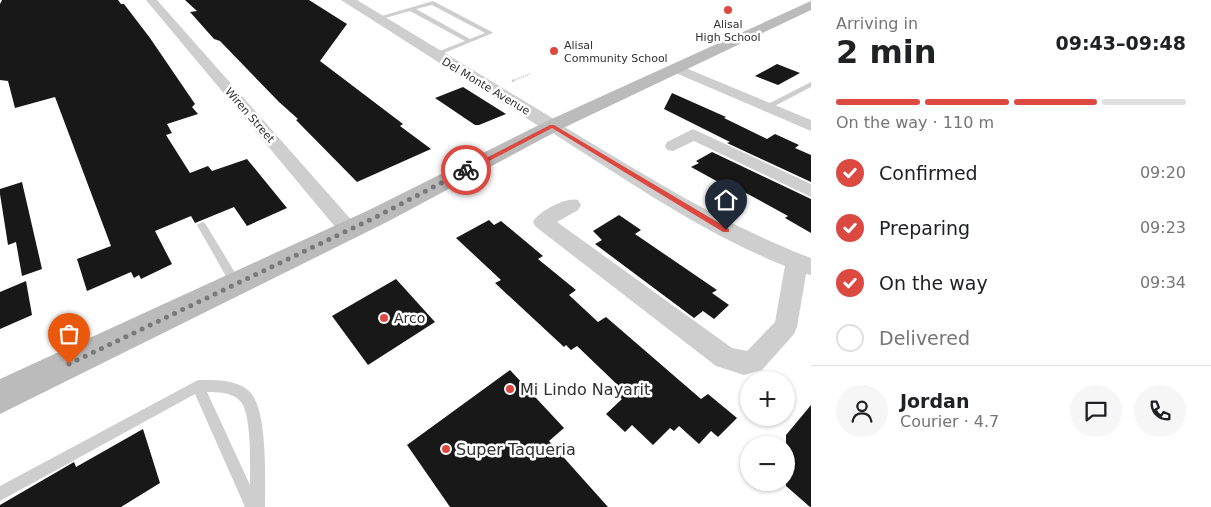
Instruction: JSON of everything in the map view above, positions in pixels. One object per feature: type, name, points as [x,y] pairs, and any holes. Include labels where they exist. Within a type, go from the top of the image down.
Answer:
[{"type":"main road","points":[[0,397],[236,284],[552,126],[811,5]]},
{"type":"street","name":"Wiren Street","points":[[151,0],[348,229]]},
{"type":"street","name":"Del Monte Avenue","points":[[348,0],[434,55],[710,222],[742,239],[804,264]]},
{"type":"street","points":[[676,68],[811,126]]},
{"type":"street","points":[[673,146],[693,134],[811,191]]},
{"type":"street","points":[[571,205],[543,222],[726,358],[744,363],[753,362],[785,327],[804,264]]},
{"type":"lane","points":[[378,18],[432,3],[490,33],[434,55]]},
{"type":"lane","points":[[411,9],[469,41]]},
{"type":"lane","points":[[766,107],[811,84]]},
{"type":"lane","points":[[202,225],[236,284]]},
{"type":"lane","points":[[198,386],[253,507]]},
{"type":"lane","points":[[0,494],[198,386],[227,386],[247,398],[256,418],[258,507]]},
{"type":"path","points":[[507,83],[530,74]]},
{"type":"building","points":[[2,0],[118,0],[121,4],[124,4],[150,38],[195,104],[192,107],[198,114],[167,124],[172,133],[166,135],[190,173],[208,166],[212,171],[247,159],[287,208],[247,226],[234,207],[195,223],[191,216],[155,231],[172,264],[141,279],[139,275],[134,278],[131,272],[87,291],[77,259],[111,246],[55,97],[15,108],[8,81],[0,80],[0,4]]},
{"type":"building","points":[[185,0],[309,0],[347,24],[320,61],[403,124],[400,126],[431,149],[357,182],[296,120],[298,119],[220,41],[214,39],[190,12],[197,11]]},
{"type":"building","points":[[777,64],[800,73],[778,85],[755,76]]},
{"type":"building","points":[[463,87],[506,114],[475,125],[435,98]]},
{"type":"building","points":[[672,93],[726,117],[724,118],[767,139],[775,134],[799,145],[795,148],[811,155],[811,182],[727,143],[730,142],[664,109]]},
{"type":"building","points":[[712,152],[811,199],[811,233],[785,218],[788,216],[746,193],[742,195],[691,167],[699,163],[696,161]]},
{"type":"building","points":[[22,182],[42,269],[22,276],[16,242],[8,245],[0,189]]},
{"type":"building","points":[[619,215],[641,230],[635,234],[717,290],[712,293],[729,305],[714,319],[703,311],[694,318],[595,244],[602,240],[593,231]]},
{"type":"building","points":[[489,220],[494,225],[501,221],[543,256],[538,259],[576,290],[569,295],[598,322],[606,317],[701,399],[708,394],[737,418],[718,437],[711,431],[699,444],[679,426],[674,431],[670,428],[653,445],[632,425],[625,432],[606,414],[622,399],[619,397],[625,392],[577,346],[571,350],[566,345],[564,347],[495,283],[501,280],[456,238]]},
{"type":"building","points":[[396,279],[435,322],[368,365],[332,316]]},
{"type":"building","points":[[26,281],[32,315],[0,329],[0,292]]},
{"type":"building","points":[[510,370],[564,428],[549,441],[608,507],[450,507],[407,445]]},
{"type":"building","points":[[811,405],[811,507],[792,491],[795,491],[795,436],[786,435]]},
{"type":"building","points":[[143,429],[160,483],[121,507],[0,507],[0,505],[74,462],[76,467]]},
{"type":"way so far","points":[[69,364],[378,216],[466,170]]},
{"type":"place","name":"Alisal High School","points":[[728,10]]},
{"type":"place","name":"Alisal Community School","points":[[554,51]]},
{"type":"place","name":"Arco","points":[[384,318]]},
{"type":"place","name":"Mi Lindo Nayarit","points":[[510,389]]},
{"type":"place","name":"Super Taqueria","points":[[446,449]]},
{"type":"route","points":[[466,170],[552,126],[726,230]]}]
